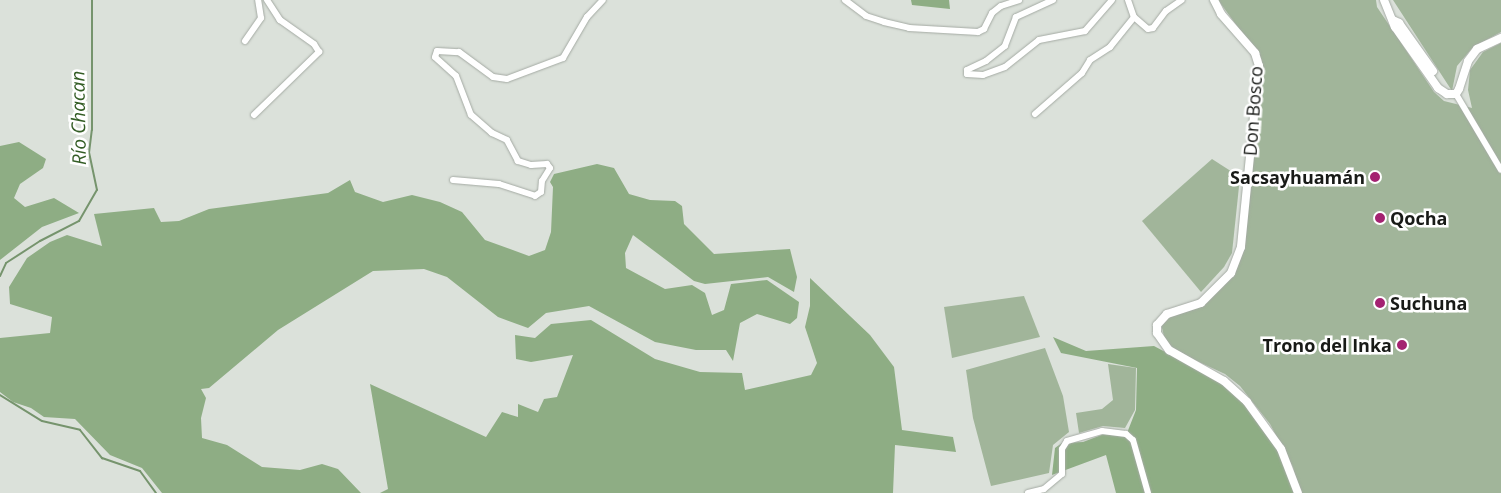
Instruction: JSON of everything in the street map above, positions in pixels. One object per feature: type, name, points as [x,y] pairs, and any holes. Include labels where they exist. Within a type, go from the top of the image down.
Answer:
[{"type":"street","points":[[245,41],[261,18],[258,0]]},
{"type":"street","points":[[254,115],[319,52],[314,44],[275,14],[267,0]]},
{"type":"street","points":[[453,180],[499,184],[535,196],[541,192],[542,181],[550,168],[547,164],[530,165],[518,161],[507,140],[477,122],[467,109],[456,76],[435,57],[437,51],[459,52],[493,77],[507,79],[563,58],[587,17],[603,0]]},
{"type":"street","points":[[844,0],[866,16],[909,28],[978,32],[984,29],[992,13],[1001,6],[1020,0]]},
{"type":"street","points":[[1053,0],[1016,17],[1004,46],[986,61],[967,70],[967,74],[983,76],[1005,67],[1039,40],[1085,31],[1112,0]]},
{"type":"street","points":[[1128,0],[1134,17],[1142,26],[1154,28],[1166,11],[1182,0]]},
{"type":"street","name":"Don Bosco","points":[[1214,0],[1220,14],[1255,53],[1259,66],[1240,247],[1230,273],[1200,303],[1167,314],[1158,325],[1157,333],[1169,350],[1224,381],[1247,402],[1281,449],[1298,493]]},
{"type":"street","points":[[1384,0],[1393,20],[1400,23],[1444,92],[1456,94],[1501,170]]},
{"type":"street","points":[[1035,114],[1082,73],[1090,60],[1110,47],[1134,17]]},
{"type":"street","points":[[1456,94],[1468,61],[1477,49],[1501,38]]},
{"type":"street","points":[[1028,493],[1044,489],[1062,474],[1062,448],[1067,441],[1102,431],[1126,434],[1133,440],[1148,493]]},
{"type":"green space","points":[[911,0],[949,0],[950,9],[912,5]]},
{"type":"green space","name":"Sacsayhuamán","points":[[1218,0],[1376,0],[1377,7],[1434,92],[1444,101],[1472,108],[1468,90],[1470,70],[1483,52],[1501,43],[1501,493],[1299,493],[1293,467],[1270,424],[1240,386],[1225,374],[1171,349],[1164,336],[1161,324],[1182,307],[1208,297],[1231,273],[1241,247],[1262,60]]},
{"type":"green space","points":[[1393,0],[1501,0],[1501,32],[1473,47],[1457,66],[1452,91]]},
{"type":"green space","points":[[19,142],[46,159],[43,168],[20,184],[14,198],[25,207],[54,198],[79,213],[42,227],[0,260],[0,146]]},
{"type":"green space","points":[[1212,159],[1240,177],[1232,253],[1224,267],[1201,292],[1142,221]]},
{"type":"green space","points":[[597,164],[614,168],[629,194],[650,200],[675,201],[682,206],[684,224],[714,254],[790,249],[797,277],[794,292],[768,277],[705,284],[694,281],[633,235],[625,253],[626,268],[665,289],[692,285],[705,293],[712,315],[724,310],[731,284],[767,280],[799,302],[797,318],[790,324],[757,314],[740,323],[733,361],[726,350],[696,350],[655,342],[589,306],[546,313],[528,328],[498,317],[447,277],[424,269],[373,271],[278,330],[209,388],[201,389],[206,398],[201,418],[202,438],[227,445],[262,467],[300,470],[322,464],[338,469],[361,493],[162,493],[142,468],[110,455],[75,419],[44,417],[31,408],[13,402],[0,392],[0,338],[50,333],[52,317],[10,304],[9,287],[27,258],[50,242],[67,235],[102,246],[94,214],[154,208],[161,222],[179,221],[209,209],[328,193],[350,180],[355,192],[383,202],[412,195],[440,202],[462,212],[485,240],[529,256],[545,250],[551,232],[553,187],[550,182],[554,174]]},
{"type":"green space","points":[[810,278],[870,335],[894,367],[902,430],[953,437],[956,452],[895,445],[893,493],[380,493],[388,489],[370,384],[486,437],[502,412],[518,417],[518,404],[538,412],[544,399],[557,397],[573,355],[531,362],[516,359],[515,335],[535,338],[551,324],[591,320],[655,359],[700,372],[742,373],[745,390],[811,375],[817,363],[805,327],[810,306]]},
{"type":"green space","points":[[1024,296],[1040,337],[952,358],[944,307]]},
{"type":"green space","points":[[1053,337],[1086,351],[1154,346],[1214,378],[1239,395],[1275,442],[1295,493],[1116,493],[1106,455],[1052,475],[1055,448],[1062,443],[1083,442],[1112,431],[1127,433],[1136,410],[1137,368],[1061,353]]},
{"type":"green space","points":[[1045,348],[1063,396],[1069,432],[1053,445],[1049,473],[991,486],[973,418],[966,370]]},
{"type":"green space","points":[[1108,364],[1136,368],[1135,410],[1125,428],[1103,426],[1079,433],[1076,413],[1102,409],[1113,400]]},
{"type":"waterway","name":"Río Chacan","points":[[0,276],[6,263],[40,241],[79,221],[97,190],[89,153],[92,130],[92,0]]},
{"type":"waterway","name":"Río Chacan","points":[[0,395],[42,421],[80,430],[102,458],[140,471],[156,493]]},
{"type":"place","name":"Sacsayhuamán","points":[[1375,177]]},
{"type":"place","name":"Qocha","points":[[1380,218]]},
{"type":"place","name":"Suchuna","points":[[1380,303]]},
{"type":"place","name":"Trono del Inka","points":[[1402,345]]}]
